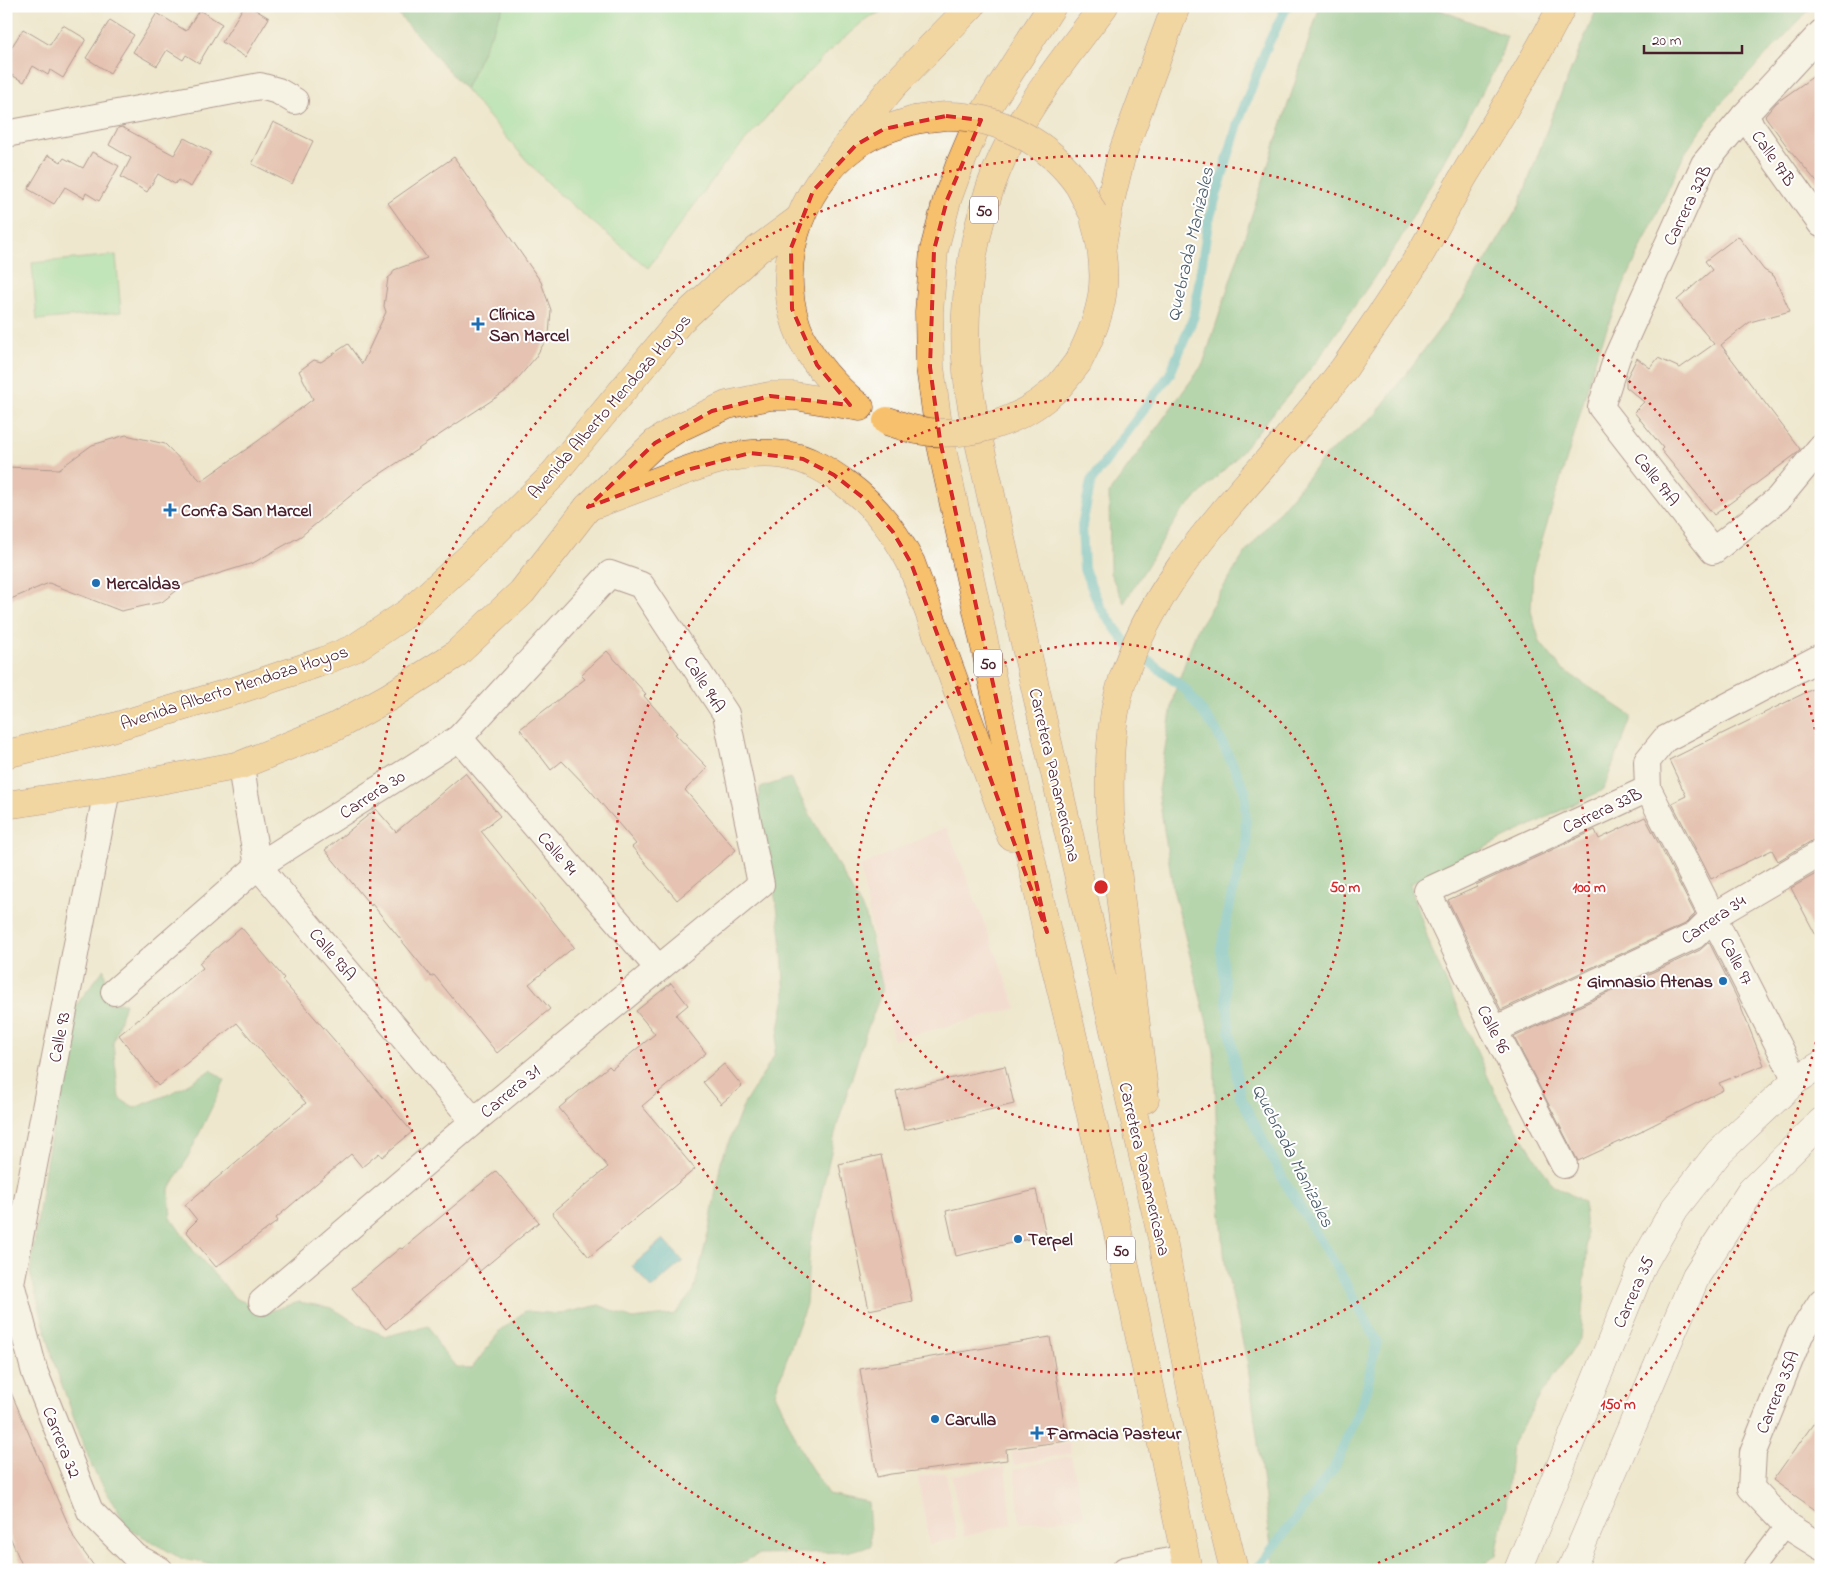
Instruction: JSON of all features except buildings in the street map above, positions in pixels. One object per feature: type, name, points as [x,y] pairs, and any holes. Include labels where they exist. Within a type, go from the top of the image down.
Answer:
[{"type":"main road","points":[[831,167],[856,145],[884,129],[916,120],[946,116],[977,119],[1007,127],[1034,142],[1059,162],[1078,186],[1093,213],[1102,246],[1105,276],[1102,306],[1092,335],[1078,362],[1059,386],[1035,406],[1007,420],[978,429],[948,433],[917,430],[887,421],[860,407],[836,388],[816,365],[802,338],[792,309],[789,279],[791,248],[799,219],[813,191],[870,114],[894,85],[971,6]]},
{"type":"main road","name":"50","points":[[1052,6],[976,128],[947,200],[934,250],[929,339],[932,392],[940,440],[1047,932],[1120,1242],[1186,1564]]},
{"type":"main road","name":"Carretera Panamericana","points":[[1104,6],[1026,114],[1007,148],[984,208],[969,278],[965,338],[970,400],[1164,1247],[1198,1424],[1234,1569]]},
{"type":"main road","points":[[1102,246],[1122,157],[1176,6]]},
{"type":"main road","points":[[1164,1247],[1110,813],[1111,747],[1122,684],[1132,654],[1166,588],[1226,509],[1343,369],[1417,260],[1543,44],[1562,6]]},
{"type":"main road","name":"Avenida Alberto Mendoza Hoyos","points":[[6,754],[94,733],[238,690],[324,661],[355,648],[409,612],[470,557],[550,478],[680,321],[757,250],[799,219]]},
{"type":"main road","points":[[6,805],[107,790],[241,765],[335,727],[389,697],[455,655],[522,592],[588,507],[655,443],[678,428],[727,405],[770,396],[795,396],[860,407]]},
{"type":"main road","points":[[588,507],[707,464],[737,456],[759,453],[786,455],[803,459],[834,475],[866,500],[893,532],[911,563],[1047,932]]},
{"type":"street","name":"Carrera 32B","points":[[1601,407],[1617,356],[1704,164],[1744,116],[1821,33]]},
{"type":"street","points":[[6,134],[260,86],[278,91],[295,101]]},
{"type":"street","name":"Calle 97B","points":[[1744,116],[1821,224]]},
{"type":"street","name":"Calle 97A","points":[[1601,407],[1713,551],[1778,499],[1821,447]]},
{"type":"street","name":"Carrera 30","points":[[114,992],[258,866],[458,738],[610,574]]},
{"type":"street","name":"Calle 94A","points":[[610,574],[640,585],[726,714],[761,884]]},
{"type":"street","name":"Carrera 33B","points":[[1427,890],[1648,789],[1647,761],[1664,739],[1821,657]]},
{"type":"street","name":"Calle 94","points":[[458,738],[658,968]]},
{"type":"street","points":[[241,765],[258,866]]},
{"type":"street","name":"Calle 97","points":[[1648,789],[1796,1080]]},
{"type":"street","name":"Calle 93","points":[[12,1283],[107,790]]},
{"type":"street","name":"Carrera 34","points":[[1494,1030],[1694,936],[1714,916],[1821,853]]},
{"type":"street","name":"Calle 93A","points":[[258,866],[474,1121]]},
{"type":"street","name":"Carrera 31","points":[[262,1302],[474,1121],[761,884]]},
{"type":"street","name":"Calle 96","points":[[1427,890],[1494,1030],[1564,1165]]},
{"type":"street","name":"Carrera 35","points":[[1518,1570],[1643,1264],[1675,1208],[1719,1152],[1796,1080],[1821,1065]]},
{"type":"street","points":[[1571,1570],[1696,1276],[1751,1191],[1821,1122]]},
{"type":"street","name":"Carrera 32","points":[[12,1283],[34,1372],[90,1511],[136,1557],[160,1570]]},
{"type":"street","name":"Carrera 35A","points":[[1786,1524],[1751,1488],[1753,1452],[1800,1335],[1821,1302]]},
{"type":"street","points":[[1752,1570],[1786,1524],[1821,1547]]},
{"type":"street","points":[[1125,1570],[1186,1564]]},
{"type":"highlighted area","points":[[946,116],[981,120],[947,200],[934,250],[930,367],[940,440],[1047,932],[911,563],[893,532],[866,500],[834,475],[803,459],[750,453],[687,470],[588,507],[655,443],[712,411],[770,396],[850,405],[817,365],[792,309],[791,248],[813,191],[856,145],[884,129]]},
{"type":"shaded area","points":[[947,827],[1017,1008],[893,1040],[860,866]]},
{"type":"shaded area","points":[[1069,1443],[1071,1453],[1014,1465],[1011,1452]]},
{"type":"shaded area","points":[[1071,1456],[1085,1517],[1020,1523],[1014,1469]]},
{"type":"shaded area","points":[[1005,1467],[1011,1524],[964,1537],[951,1475]]},
{"type":"shaded area","points":[[946,1472],[957,1538],[929,1544],[918,1477]]},
{"type":"green space","points":[[391,6],[504,6],[465,89]]},
{"type":"green space","points":[[504,6],[895,6],[867,18],[826,54],[778,104],[722,167],[648,268],[560,195],[527,161],[465,89]]},
{"type":"green space","points":[[1320,6],[1430,6],[1507,36],[1498,64],[1399,241],[1317,361],[1234,460],[1179,515],[1124,603],[1110,573],[1109,493],[1203,364]]},
{"type":"green space","points":[[1598,6],[1813,6],[1718,106],[1685,153],[1622,289],[1595,360],[1533,570],[1531,611],[1540,642],[1561,668],[1632,716],[1603,790],[1410,884],[1431,948],[1497,1097],[1552,1184],[1584,1202],[1587,1253],[1580,1339],[1544,1390],[1512,1443],[1506,1506],[1496,1555],[1477,1570],[1274,1570],[1248,1366],[1225,1263],[1218,1181],[1214,1051],[1173,889],[1158,790],[1174,694],[1197,629],[1245,553],[1326,455],[1375,415],[1463,298],[1519,206],[1553,113]]},
{"type":"green space","points":[[116,255],[121,312],[37,320],[32,263]]},
{"type":"green space","points":[[790,778],[866,916],[883,989],[865,1035],[837,1126],[810,1244],[806,1304],[775,1393],[806,1460],[828,1494],[868,1502],[871,1546],[845,1552],[759,1554],[730,1568],[244,1570],[182,1559],[128,1528],[92,1467],[55,1366],[30,1272],[46,1163],[74,1008],[104,969],[109,1003],[125,1003],[113,1043],[119,1098],[134,1108],[172,1093],[211,1070],[225,1080],[186,1161],[169,1190],[171,1218],[193,1250],[235,1298],[267,1312],[299,1302],[332,1308],[363,1327],[386,1336],[429,1326],[439,1346],[456,1367],[472,1368],[500,1331],[525,1311],[559,1314],[599,1305],[633,1319],[675,1314],[694,1290],[709,1230],[721,1161],[744,1104],[774,1056],[785,997],[781,938],[777,906],[757,814],[760,788]]},
{"type":"water","points":[[663,1239],[683,1261],[652,1288],[632,1266]]},
{"type":"waterway","name":"Quebrada Manizales","points":[[1256,1570],[1334,1468],[1364,1399],[1377,1341],[1339,1271],[1284,1181],[1240,1096],[1230,1031],[1221,949],[1233,889],[1246,847],[1245,790],[1216,730],[1186,690],[1126,643],[1100,607],[1084,569],[1082,525],[1091,481],[1170,374],[1194,316],[1208,223],[1239,120],[1268,44],[1287,6]]},
{"type":"place","name":"Clínica San Marcel","points":[[478,324]]},
{"type":"place","name":"Confa San Marcel","points":[[170,510]]},
{"type":"place","name":"Mercaldas","points":[[96,583]]},
{"type":"place","name":"Gimnasio Atenas","points":[[1723,981]]},
{"type":"place","name":"Terpel","points":[[1018,1239]]},
{"type":"place","name":"Carulla","points":[[935,1419]]},
{"type":"place","name":"Farmacia Pasteur","points":[[1037,1433]]}]
